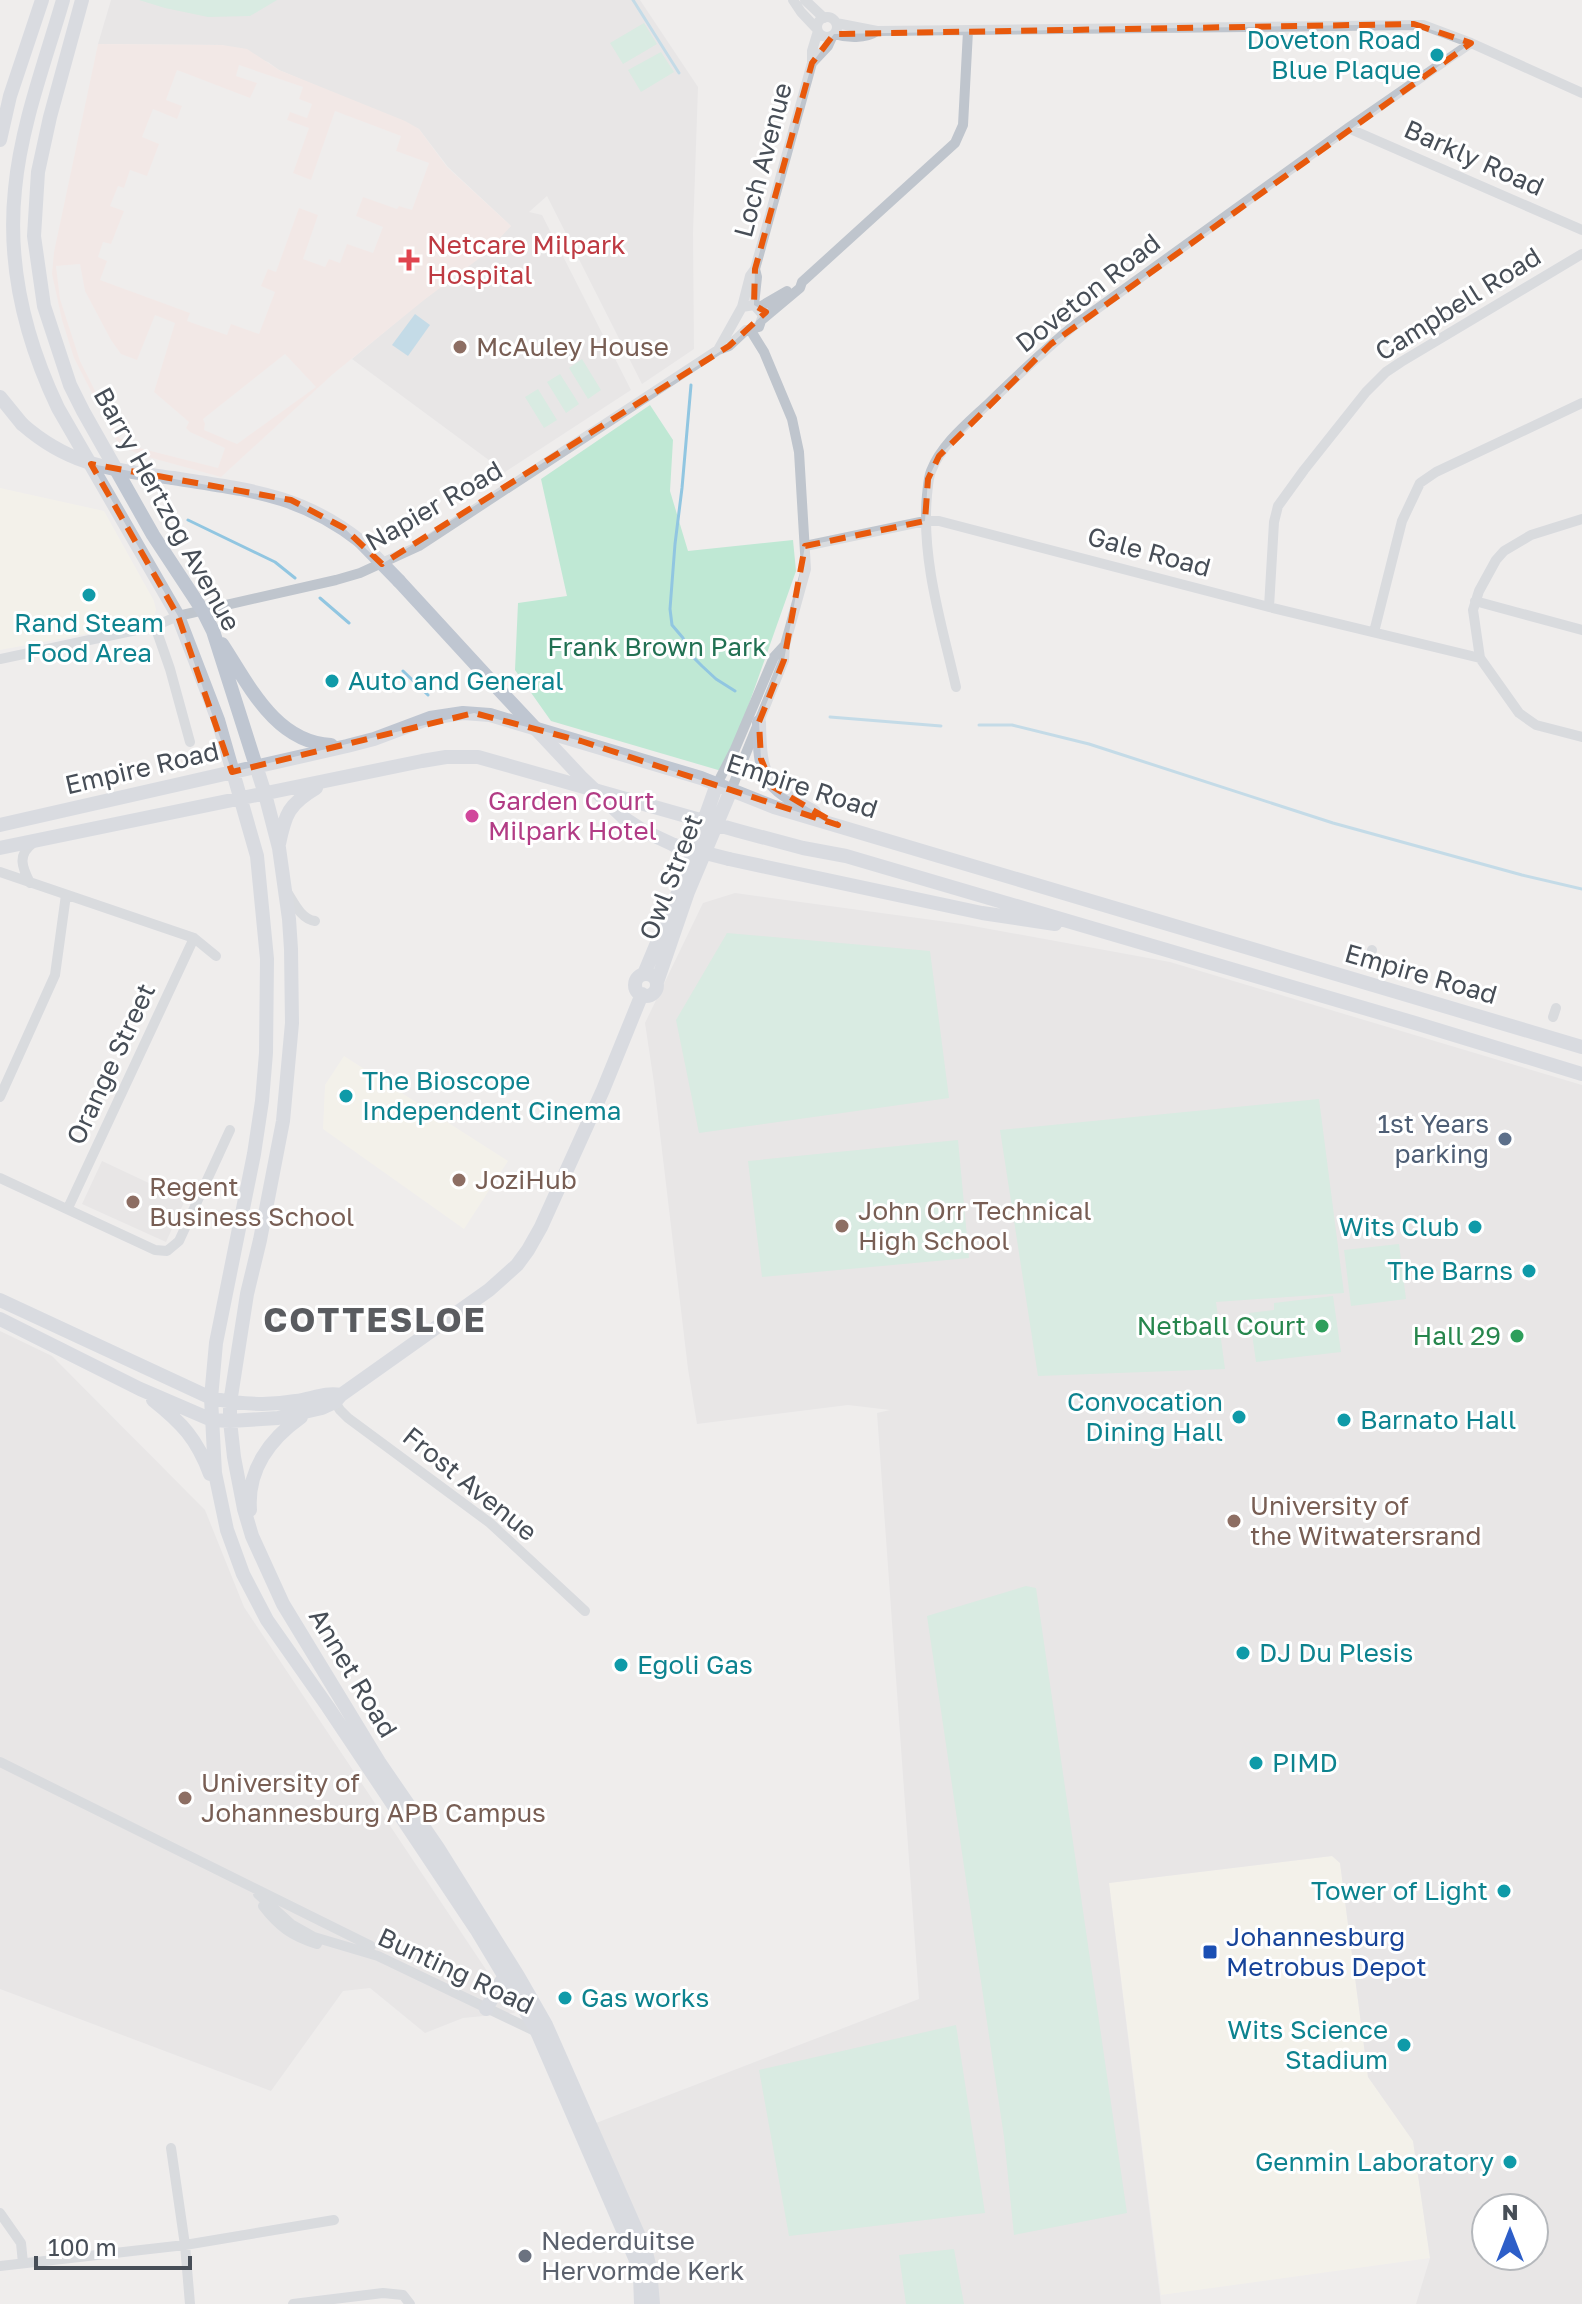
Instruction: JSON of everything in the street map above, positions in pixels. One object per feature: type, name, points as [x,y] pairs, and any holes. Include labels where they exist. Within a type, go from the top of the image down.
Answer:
[{"type":"main road","points":[[0,140],[14,82],[42,0]]},
{"type":"main road","name":"Barry Hertzog Avenue","points":[[63,0],[18,168],[14,256],[20,296],[37,359],[58,408],[178,616],[207,687],[257,856],[265,920],[266,1053],[254,1154],[216,1343],[212,1420]]},
{"type":"main road","name":"Barry Hertzog Avenue","points":[[82,0],[38,172],[34,236],[44,306],[70,385],[83,411],[153,535],[213,631],[265,794],[286,890],[292,1023],[284,1109],[247,1294],[230,1421]]},
{"type":"main road","points":[[0,397],[22,424],[54,449],[88,464],[291,500],[325,516],[360,541],[581,777],[625,819],[642,830],[674,845],[729,859],[1027,922],[1071,923]]},
{"type":"main road","points":[[213,631],[257,697],[282,726],[312,743],[347,746]]},
{"type":"main road","name":"Empire Road","points":[[0,825],[347,746],[430,718],[474,713],[490,715],[724,787],[774,807],[1582,1047]]},
{"type":"main road","points":[[759,722],[761,759],[770,783],[782,794],[838,825]]},
{"type":"main road","name":"Empire Road","points":[[0,848],[446,757],[471,756],[803,848],[846,856],[1582,1074]]},
{"type":"main road","points":[[279,848],[283,823],[293,805],[327,782]]},
{"type":"main road","name":"Owl Street","points":[[657,982],[724,787]]},
{"type":"main road","name":"Owl Street","points":[[644,974],[711,822]]},
{"type":"main road","points":[[644,974],[657,982],[654,992],[648,995],[637,990],[638,978],[644,974]]},
{"type":"main road","points":[[252,1536],[249,1499],[257,1466],[275,1438],[489,1290],[528,1250],[603,1090],[642,994]]},
{"type":"main road","points":[[0,1300],[211,1398],[230,1403],[287,1403],[335,1396]]},
{"type":"main road","points":[[0,1319],[140,1389],[212,1420],[278,1418],[308,1413]]},
{"type":"main road","points":[[140,1389],[185,1427],[204,1457],[218,1497]]},
{"type":"main road","name":"Annet Road","points":[[212,1420],[218,1497],[235,1554],[255,1600],[432,1852],[542,2029]]},
{"type":"main road","name":"Annet Road","points":[[230,1421],[238,1484],[252,1536],[283,1604],[432,1852]]},
{"type":"main road","name":"Annet Road","points":[[480,1925],[505,1975],[542,2029]]},
{"type":"main road","points":[[488,2006],[505,1975]]},
{"type":"main road","points":[[542,2029],[635,2258],[640,2275],[641,2304]]},
{"type":"main road","points":[[542,2029],[646,2252],[653,2304]]},
{"type":"street","points":[[793,0],[822,35],[827,37],[834,31]]},
{"type":"street","points":[[805,0],[824,18]]},
{"type":"street","points":[[818,30],[820,20],[829,17],[834,31]]},
{"type":"street","points":[[834,31],[856,36],[872,35],[877,31],[1414,24],[1432,27],[1471,43],[1582,93]]},
{"type":"street","name":"Loch Avenue","points":[[742,307],[812,63],[818,30]]},
{"type":"street","name":"Loch Avenue","points":[[812,63],[828,46],[834,31]]},
{"type":"street","points":[[724,787],[759,722],[784,660],[785,645],[804,581],[805,546],[796,432],[764,352],[748,331],[739,326],[736,318],[742,307],[756,306],[776,298],[802,282],[955,143],[963,125],[968,31]]},
{"type":"street","name":"Doveton Road","points":[[956,687],[935,592],[925,521],[928,479],[939,456],[953,438],[1051,344],[1348,128],[1471,43]]},
{"type":"street","name":"Barkly Road","points":[[1348,128],[1582,230]]},
{"type":"street","name":"Campbell Road","points":[[1269,607],[1274,522],[1278,506],[1366,392],[1401,362],[1582,254]]},
{"type":"street","name":"Loch Avenue","points":[[755,269],[756,306]]},
{"type":"street","points":[[748,331],[800,288],[802,282]]},
{"type":"street","points":[[756,306],[762,322],[764,352]]},
{"type":"street","name":"Napier Road","points":[[718,350],[736,318]]},
{"type":"street","name":"Napier Road","points":[[0,659],[155,626],[178,616],[336,580],[390,560],[419,546],[525,479],[748,331]]},
{"type":"street","points":[[1374,632],[1402,521],[1420,483],[1449,466],[1582,403]]},
{"type":"street","points":[[1582,519],[1531,535],[1504,551],[1496,560],[1475,601],[1474,622],[1480,658],[1527,720],[1582,737]]},
{"type":"street","name":"Gale Road","points":[[805,546],[925,521],[939,521],[1480,658]]},
{"type":"street","points":[[1475,601],[1582,630]]},
{"type":"street","points":[[155,626],[190,742]]},
{"type":"street","points":[[724,787],[735,749],[774,657],[785,645]]},
{"type":"street","points":[[30,883],[23,870],[22,858],[25,849],[37,840]]},
{"type":"street","points":[[0,872],[194,938],[216,956]]},
{"type":"street","points":[[286,890],[302,914],[308,920],[315,921]]},
{"type":"street","points":[[0,1097],[52,984],[66,895]]},
{"type":"street","name":"Orange Street","points":[[68,1208],[194,938]]},
{"type":"street","points":[[1368,963],[1372,950]]},
{"type":"street","points":[[0,1178],[155,1250],[167,1251],[179,1241],[230,1130]]},
{"type":"street","name":"Frost Avenue","points":[[335,1396],[348,1418],[490,1523],[585,1611]]},
{"type":"street","name":"Bunting Road","points":[[0,1762],[248,1885],[314,1923],[371,1946],[488,2006]]},
{"type":"street","name":"Bunting Road","points":[[248,1885],[295,1927],[314,1937],[374,1954],[542,2029]]},
{"type":"street","points":[[171,2148],[190,2304]]},
{"type":"street","points":[[0,2213],[19,2238],[23,2263]]},
{"type":"street","points":[[0,2266],[185,2245],[334,2220]]},
{"type":"street","points":[[293,2304],[383,2293],[407,2300]]},
{"type":"highlighted area","points":[[1414,24],[1471,43],[1051,344],[939,456],[928,479],[925,521],[805,546],[784,660],[759,722],[761,759],[773,787],[838,825],[581,741],[474,713],[232,772],[178,616],[91,464],[291,500],[344,528],[382,564],[729,346],[766,312],[754,305],[755,269],[812,63],[834,34]]},
{"type":"shaded area","points":[[111,0],[640,0],[698,87],[693,233],[694,349],[642,384],[547,196],[529,212],[542,215],[631,390],[505,472],[352,359],[511,226],[448,167],[419,129],[279,70],[268,62],[222,45],[98,44]]},
{"type":"shaded area","name":"Netcare Milpark Hospital","points":[[98,44],[222,45],[247,49],[279,70],[419,129],[447,167],[511,226],[485,254],[333,374],[221,477],[141,455],[116,440],[74,358],[52,274]],"holes":[[[239,65],[303,87],[299,99],[312,104],[307,118],[290,112],[287,120],[309,128],[293,173],[311,180],[335,111],[401,136],[396,151],[429,163],[412,210],[399,206],[397,209],[363,197],[356,216],[383,227],[373,253],[347,244],[340,263],[329,259],[325,267],[303,259],[318,215],[299,208],[276,272],[268,269],[261,286],[275,292],[259,334],[231,324],[227,335],[187,321],[190,313],[100,280],[107,261],[98,257],[103,242],[111,244],[124,211],[110,206],[118,186],[124,188],[130,170],[147,176],[159,144],[142,137],[153,109],[177,119],[182,106],[166,100],[177,70],[250,98],[257,83],[236,76]],[[80,264],[85,291],[121,354],[137,360],[155,315],[175,323],[154,392],[189,422],[186,428],[190,432],[225,448],[218,468],[139,448],[119,438],[80,361],[60,299],[56,266]],[[285,354],[316,387],[237,444],[204,430],[203,419]]]},
{"type":"shaded area","points":[[0,488],[104,511],[154,601],[156,610],[153,619],[0,650]]},
{"type":"shaded area","name":"University of the Witwatersrand","points":[[735,893],[962,924],[1170,962],[1582,1085],[1582,2304],[1416,2304],[1430,2258],[1413,2141],[1368,2077],[1340,1863],[1332,1856],[1109,1883],[1161,2304],[659,2304],[596,2123],[919,1999],[877,1413],[890,1410],[848,1405],[697,1424],[645,1023],[703,903]]},
{"type":"shaded area","points":[[344,1056],[508,1161],[464,1229],[323,1129],[325,1085]]},
{"type":"shaded area","name":"Regent Business School","points":[[102,1161],[185,1200],[166,1242],[82,1204]]},
{"type":"shaded area","name":"University of Johannesburg APB Campus","points":[[0,1331],[52,1356],[205,1510],[244,1607],[515,2013],[463,2018],[425,2033],[370,1988],[343,1991],[271,2091],[0,1989]]},
{"type":"shaded area","points":[[1332,1856],[1340,1863],[1368,2077],[1413,2141],[1430,2258],[1161,2295],[1109,1883]]},
{"type":"green space","points":[[139,0],[277,0],[250,16],[208,17]]},
{"type":"green space","points":[[644,23],[657,44],[623,64],[610,43]]},
{"type":"green space","points":[[661,52],[674,72],[641,92],[628,70]]},
{"type":"green space","points":[[582,359],[601,390],[588,399],[569,368]]},
{"type":"green space","points":[[560,374],[579,404],[566,413],[547,382]]},
{"type":"green space","points":[[538,389],[557,420],[544,428],[525,397]]},
{"type":"green space","name":"Frank Brown Park","points":[[650,405],[673,440],[670,491],[688,551],[793,540],[796,571],[725,772],[551,721],[515,670],[518,603],[567,596],[541,479]]},
{"type":"green space","points":[[727,933],[930,951],[949,1098],[699,1133],[676,1020]]},
{"type":"green space","points":[[1319,1099],[1344,1293],[1216,1302],[1225,1369],[1038,1376],[1000,1130]]},
{"type":"green space","points":[[958,1140],[969,1258],[762,1277],[748,1161]]},
{"type":"green space","points":[[1399,1244],[1406,1299],[1351,1306],[1344,1250]]},
{"type":"green space","points":[[1333,1296],[1341,1352],[1256,1362],[1249,1313],[1274,1310],[1274,1303]]},
{"type":"green space","points":[[1026,1586],[1036,1588],[1127,2213],[1014,2235],[1004,2137],[927,1616]]},
{"type":"green space","points":[[956,2025],[985,2213],[789,2236],[759,2070]]},
{"type":"green space","points":[[954,2249],[964,2304],[906,2304],[899,2255]]},
{"type":"water","points":[[415,314],[430,325],[408,356],[392,345]]},
{"type":"waterway","points":[[633,0],[679,73]]},
{"type":"waterway","points":[[691,385],[675,544],[670,609],[672,625],[683,638],[690,654],[716,679],[735,691]]},
{"type":"waterway","points":[[188,520],[275,562],[295,578]]},
{"type":"waterway","points":[[320,598],[349,623]]},
{"type":"waterway","points":[[403,671],[428,695]]},
{"type":"waterway","points":[[830,717],[941,726]]},
{"type":"waterway","points":[[979,725],[1012,725],[1089,744],[1333,823],[1582,889]]},
{"type":"place","name":"Doveton Road Blue Plaque","points":[[1437,55]]},
{"type":"place","name":"Netcare Milpark Hospital","points":[[409,260]]},
{"type":"place","name":"McAuley House","points":[[460,347]]},
{"type":"place","name":"Rand Steam Food Area","points":[[89,595]]},
{"type":"place","name":"Auto and General","points":[[332,681]]},
{"type":"place","name":"Garden Court Milpark Hotel","points":[[472,816]]},
{"type":"place","name":"The Bioscope Independent Cinema","points":[[346,1096]]},
{"type":"place","name":"1st Years parking","points":[[1505,1139]]},
{"type":"place","name":"JoziHub","points":[[459,1180]]},
{"type":"place","name":"Regent Business School","points":[[133,1202]]},
{"type":"place","name":"John Orr Technical High School","points":[[842,1226]]},
{"type":"place","name":"Wits Club","points":[[1475,1227]]},
{"type":"place","name":"The Barns","points":[[1529,1271]]},
{"type":"place","name":"Netball Court","points":[[1322,1326]]},
{"type":"place","name":"Hall 29","points":[[1517,1336]]},
{"type":"place","name":"Convocation Dining Hall","points":[[1239,1417]]},
{"type":"place","name":"Barnato Hall","points":[[1344,1420]]},
{"type":"place","name":"University of the Witwatersrand","points":[[1234,1521]]},
{"type":"place","name":"DJ Du Plesis","points":[[1243,1653]]},
{"type":"place","name":"Egoli Gas","points":[[621,1665]]},
{"type":"place","name":"PIMD","points":[[1256,1763]]},
{"type":"place","name":"University of Johannesburg APB Campus","points":[[185,1798]]},
{"type":"place","name":"Tower of Light","points":[[1504,1891]]},
{"type":"place","name":"Johannesburg Metrobus Depot","points":[[1210,1952]]},
{"type":"place","name":"Gas works","points":[[565,1998]]},
{"type":"place","name":"Wits Science Stadium","points":[[1404,2045]]},
{"type":"place","name":"Genmin Laboratory","points":[[1510,2162]]},
{"type":"place","name":"Nederduitse Hervormde Kerk","points":[[525,2256]]},
{"type":"district","name":"COTTESLOE","points":[[375,1320]]}]
